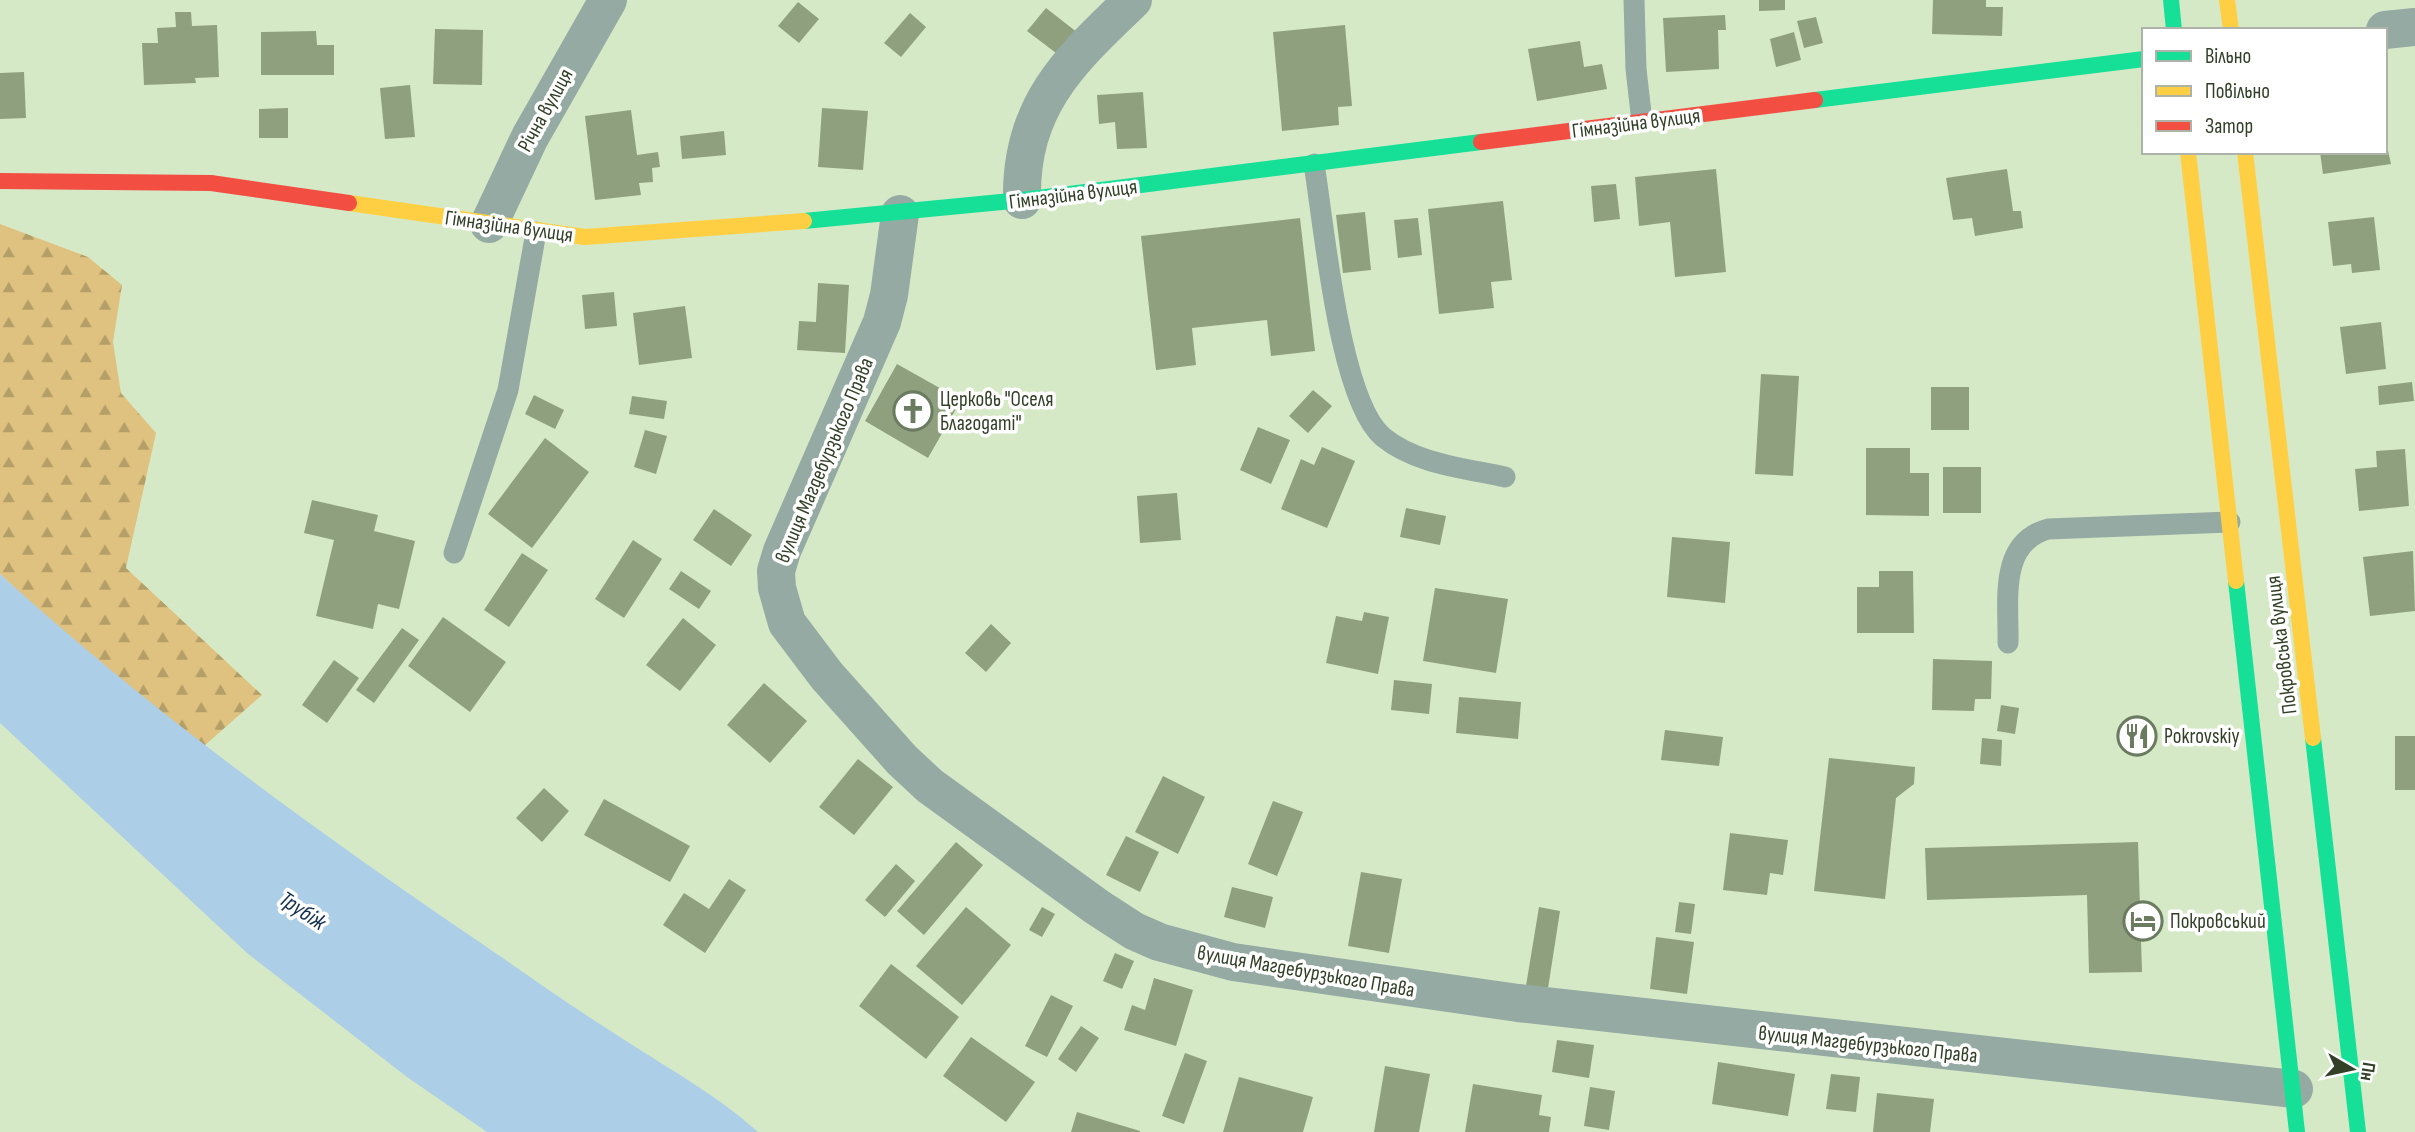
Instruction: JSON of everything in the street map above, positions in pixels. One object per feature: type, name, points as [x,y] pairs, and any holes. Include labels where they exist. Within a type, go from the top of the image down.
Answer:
[{"type":"street","name":"Річна вулиця","points":[[489,224],[530,136],[608,0]]},
{"type":"street","points":[[1022,200],[1026,144],[1044,99],[1133,0]]},
{"type":"street","points":[[2171,0],[2174,28]]},
{"type":"street","points":[[2227,0],[2231,28]]},
{"type":"street","points":[[2387,30],[2415,27]]},
{"type":"street","name":"Гімназійна вулиця","points":[[0,181],[211,183],[537,232],[606,237],[900,214],[1022,200],[2142,58]]},
{"type":"street","name":"Покровська вулиця","points":[[2188,154],[2297,1132]]},
{"type":"street","name":"Покровська вулиця","points":[[2245,154],[2358,1132]]},
{"type":"street","name":"вулиця Магдебурзького Права","points":[[900,214],[889,295],[871,352],[782,551],[776,571],[780,604],[788,623],[827,676],[902,760],[930,786],[1125,925],[1159,942],[1222,959],[1391,986],[1746,1031],[2294,1089]]},
{"type":"lane","points":[[1634,0],[1636,69],[1642,122]]},
{"type":"lane","points":[[1314,164],[1346,357],[1356,391],[1371,422],[1393,444],[1426,459],[1505,477]]},
{"type":"lane","points":[[454,553],[508,390],[537,232]]},
{"type":"lane","points":[[2008,643],[2011,571],[2021,542],[2032,534],[2048,529],[2230,522]]},
{"type":"green space","points":[[0,224],[88,257],[122,285],[113,342],[121,393],[156,433],[126,568],[262,695],[204,746],[77,645],[0,574]]},
{"type":"water","name":"Трубіж","points":[[0,574],[114,673],[293,811],[550,991],[709,1094],[758,1132],[487,1132],[407,1077],[247,953],[0,723]]},
{"type":"building","points":[[1759,0],[1785,0],[1785,10],[1759,11]]},
{"type":"building","points":[[1933,0],[1986,0],[1986,7],[2003,7],[2002,36],[1932,34]]},
{"type":"building","points":[[798,2],[819,19],[799,43],[778,26]]},
{"type":"building","points":[[1046,8],[1078,33],[1060,56],[1027,31]]},
{"type":"building","points":[[175,12],[191,12],[192,26],[217,25],[219,77],[195,78],[196,83],[144,85],[142,43],[158,43],[157,28],[176,27]]},
{"type":"building","points":[[910,13],[926,27],[901,57],[884,43]]},
{"type":"building","points":[[1725,15],[1726,30],[1718,30],[1719,69],[1666,72],[1663,18]]},
{"type":"building","points":[[1816,17],[1823,43],[1804,48],[1797,21]]},
{"type":"building","points":[[1345,25],[1352,106],[1338,107],[1339,125],[1282,131],[1273,32]]},
{"type":"building","points":[[435,29],[483,30],[482,85],[433,84]]},
{"type":"building","points":[[316,31],[317,45],[334,45],[334,75],[261,75],[261,32]]},
{"type":"building","points":[[1794,32],[1801,60],[1776,67],[1770,39]]},
{"type":"building","points":[[1580,41],[1584,67],[1602,64],[1607,89],[1537,101],[1528,49]]},
{"type":"building","points":[[24,72],[26,118],[0,119],[0,73]]},
{"type":"building","points":[[410,85],[415,137],[385,139],[380,88]]},
{"type":"building","points":[[1143,92],[1147,148],[1117,149],[1115,122],[1099,124],[1097,95]]},
{"type":"building","points":[[288,108],[288,138],[259,138],[259,109]]},
{"type":"building","points":[[822,108],[868,111],[863,170],[818,167]]},
{"type":"building","points":[[631,110],[637,155],[658,152],[660,167],[652,168],[653,182],[639,183],[641,195],[595,200],[585,116]]},
{"type":"building","points":[[724,131],[726,155],[682,159],[680,136]]},
{"type":"building","points":[[2387,146],[2391,164],[2323,174],[2320,154],[2387,154]]},
{"type":"building","points":[[1716,169],[1726,272],[1675,277],[1670,222],[1639,226],[1635,177]]},
{"type":"building","points":[[2007,169],[2013,211],[2021,211],[2023,228],[1975,236],[1972,218],[1953,220],[1946,178]]},
{"type":"building","points":[[1616,184],[1620,219],[1594,222],[1591,186]]},
{"type":"building","points":[[1503,201],[1512,280],[1491,282],[1494,308],[1439,314],[1428,209]]},
{"type":"building","points":[[1365,212],[1371,270],[1343,273],[1336,215]]},
{"type":"building","points":[[2374,217],[2380,270],[2352,273],[2351,264],[2333,266],[2328,222]]},
{"type":"building","points":[[1300,218],[1315,351],[1271,356],[1267,320],[1192,328],[1196,365],[1156,370],[1141,236]]},
{"type":"building","points":[[1418,218],[1422,255],[1398,258],[1394,220]]},
{"type":"building","points":[[818,283],[849,285],[845,353],[797,350],[799,321],[816,322]]},
{"type":"building","points":[[614,292],[617,326],[585,329],[582,295]]},
{"type":"building","points":[[685,306],[692,358],[639,365],[633,313]]},
{"type":"building","points":[[2381,322],[2386,369],[2346,374],[2340,327]]},
{"type":"building","name":"Церковь \"Оселя Благодаті\"","points":[[897,364],[961,400],[928,458],[865,421]]},
{"type":"building","points":[[1761,374],[1799,376],[1793,476],[1755,474]]},
{"type":"building","points":[[2412,382],[2414,401],[2379,405],[2378,386]]},
{"type":"building","points":[[1931,387],[1969,387],[1969,430],[1931,430]]},
{"type":"building","points":[[1313,390],[1332,406],[1308,433],[1289,416]]},
{"type":"building","points":[[534,395],[564,410],[555,429],[525,414]]},
{"type":"building","points":[[632,396],[667,401],[664,419],[629,414]]},
{"type":"building","points":[[1258,427],[1290,440],[1271,484],[1240,470]]},
{"type":"building","points":[[645,430],[667,436],[656,474],[634,467]]},
{"type":"building","points":[[545,438],[589,472],[532,548],[488,514]]},
{"type":"building","points":[[1322,447],[1355,461],[1327,528],[1281,509],[1301,459],[1314,465]]},
{"type":"building","points":[[1866,448],[1910,448],[1910,473],[1929,473],[1929,516],[1866,515]]},
{"type":"building","points":[[2405,449],[2409,506],[2359,511],[2355,469],[2377,467],[2376,451]]},
{"type":"building","points":[[1943,467],[1981,467],[1981,513],[1943,513]]},
{"type":"building","points":[[1177,493],[1181,540],[1140,543],[1137,496]]},
{"type":"building","points":[[312,500],[378,515],[374,531],[415,541],[399,609],[378,604],[373,629],[316,616],[334,540],[304,533]]},
{"type":"building","points":[[1406,508],[1446,516],[1440,545],[1400,537]]},
{"type":"building","points":[[714,509],[752,535],[731,566],[693,540]]},
{"type":"building","points":[[1672,537],[1730,542],[1725,603],[1667,597]]},
{"type":"building","points":[[633,540],[662,559],[624,618],[595,599]]},
{"type":"building","points":[[2413,551],[2415,611],[2370,616],[2363,557]]},
{"type":"building","points":[[522,553],[548,570],[509,627],[484,610]]},
{"type":"building","points":[[681,571],[711,591],[699,609],[669,589]]},
{"type":"building","points":[[1879,571],[1913,571],[1914,633],[1857,633],[1857,587],[1879,587]]},
{"type":"building","points":[[1435,588],[1508,599],[1496,673],[1423,661]]},
{"type":"building","points":[[1364,612],[1389,617],[1378,674],[1326,663],[1336,616],[1362,621]]},
{"type":"building","points":[[443,617],[506,662],[470,712],[408,666]]},
{"type":"building","points":[[683,618],[716,645],[680,691],[646,665]]},
{"type":"building","points":[[991,624],[1011,643],[986,672],[965,653]]},
{"type":"building","points":[[402,628],[419,640],[374,703],[356,690]]},
{"type":"building","points":[[1933,659],[1992,661],[1991,699],[1975,699],[1974,711],[1932,710]]},
{"type":"building","points":[[334,660],[359,678],[327,723],[302,705]]},
{"type":"building","points":[[1394,680],[1432,684],[1429,714],[1391,710]]},
{"type":"building","points":[[764,683],[807,721],[770,763],[727,725]]},
{"type":"building","points":[[1459,697],[1521,702],[1518,739],[1456,733]]},
{"type":"building","points":[[2001,705],[2019,708],[2015,734],[1997,731]]},
{"type":"building","points":[[1665,730],[1723,737],[1719,766],[1661,760]]},
{"type":"building","points":[[2395,736],[2415,736],[2415,790],[2395,790]]},
{"type":"building","points":[[1982,738],[2002,740],[2001,766],[1980,764]]},
{"type":"building","points":[[1829,758],[1915,767],[1914,784],[1896,798],[1885,899],[1814,891]]},
{"type":"building","points":[[858,759],[893,787],[854,835],[819,807]]},
{"type":"building","points":[[1163,776],[1205,797],[1178,854],[1135,832]]},
{"type":"building","points":[[544,788],[569,811],[542,842],[516,818]]},
{"type":"building","points":[[604,799],[690,846],[670,882],[584,835]]},
{"type":"building","points":[[1273,801],[1303,812],[1277,876],[1248,864]]},
{"type":"building","points":[[1730,833],[1788,840],[1783,875],[1770,873],[1767,895],[1723,890]]},
{"type":"building","points":[[1126,836],[1159,852],[1140,892],[1106,875]]},
{"type":"building","points":[[956,842],[983,865],[924,935],[897,911]]},
{"type":"building","points":[[2138,842],[2142,972],[2089,973],[2087,895],[1927,900],[1925,848]]},
{"type":"building","points":[[896,864],[915,881],[885,917],[865,900]]},
{"type":"building","points":[[1361,872],[1402,879],[1389,953],[1348,946]]},
{"type":"building","points":[[729,879],[746,890],[705,953],[663,925],[684,893],[709,909]]},
{"type":"building","points":[[1232,887],[1273,897],[1265,928],[1224,917]]},
{"type":"building","points":[[1679,902],[1695,904],[1691,934],[1675,932]]},
{"type":"building","points":[[966,907],[1011,945],[962,1005],[916,966]]},
{"type":"building","points":[[1042,907],[1055,914],[1042,937],[1029,930]]},
{"type":"building","points":[[1539,907],[1560,911],[1547,995],[1525,992]]},
{"type":"building","points":[[1656,937],[1694,942],[1687,994],[1650,989]]},
{"type":"building","points":[[1115,953],[1134,961],[1122,989],[1103,981]]},
{"type":"building","points":[[891,964],[959,1017],[926,1059],[859,1006]]},
{"type":"building","points":[[1154,978],[1193,990],[1176,1046],[1124,1030],[1132,1005],[1145,1010]]},
{"type":"building","points":[[1051,995],[1073,1006],[1047,1057],[1025,1046]]},
{"type":"building","points":[[1081,1026],[1099,1038],[1076,1072],[1058,1059]]},
{"type":"building","points":[[971,1037],[1035,1082],[1006,1122],[943,1076]]},
{"type":"building","points":[[1557,1040],[1594,1045],[1589,1078],[1552,1072]]},
{"type":"building","points":[[1185,1053],[1207,1061],[1184,1124],[1162,1116]]},
{"type":"building","points":[[1718,1062],[1795,1074],[1788,1116],[1712,1104]]},
{"type":"building","points":[[1385,1066],[1430,1074],[1419,1132],[1374,1132]]},
{"type":"building","points":[[1831,1074],[1860,1077],[1856,1112],[1826,1109]]},
{"type":"building","points":[[1239,1077],[1313,1097],[1303,1132],[1223,1132]]},
{"type":"building","points":[[1473,1084],[1542,1095],[1539,1115],[1551,1117],[1549,1132],[1465,1132]]},
{"type":"building","points":[[1590,1087],[1615,1091],[1609,1130],[1584,1126]]},
{"type":"building","points":[[1877,1093],[1934,1099],[1930,1132],[1873,1132]]},
{"type":"building","points":[[1077,1112],[1140,1131],[1140,1132],[1071,1132]]},
{"type":"traffic: fast","points":[[2171,0],[2174,28]]},
{"type":"traffic: fast","points":[[1815,100],[2142,59]]},
{"type":"traffic: fast","points":[[804,221],[1022,200],[1481,142]]},
{"type":"traffic: fast","points":[[2236,581],[2297,1132]]},
{"type":"traffic: fast","points":[[2313,738],[2358,1132]]},
{"type":"traffic: slow","points":[[2227,0],[2231,28]]},
{"type":"traffic: slow","points":[[2188,154],[2236,581]]},
{"type":"traffic: slow","points":[[2245,154],[2313,738]]},
{"type":"traffic: slow","points":[[349,203],[585,237],[804,221]]},
{"type":"traffic: jam","points":[[1481,142],[1815,100]]},
{"type":"traffic: jam","points":[[0,181],[211,183],[349,203]]},
{"type":"place","name":"Церковь \"Оселя Благодаті\"","points":[[913,411]]},
{"type":"place","name":"Pokrovskiy","points":[[2137,736]]},
{"type":"place","name":"Покровський","points":[[2143,921]]}]
